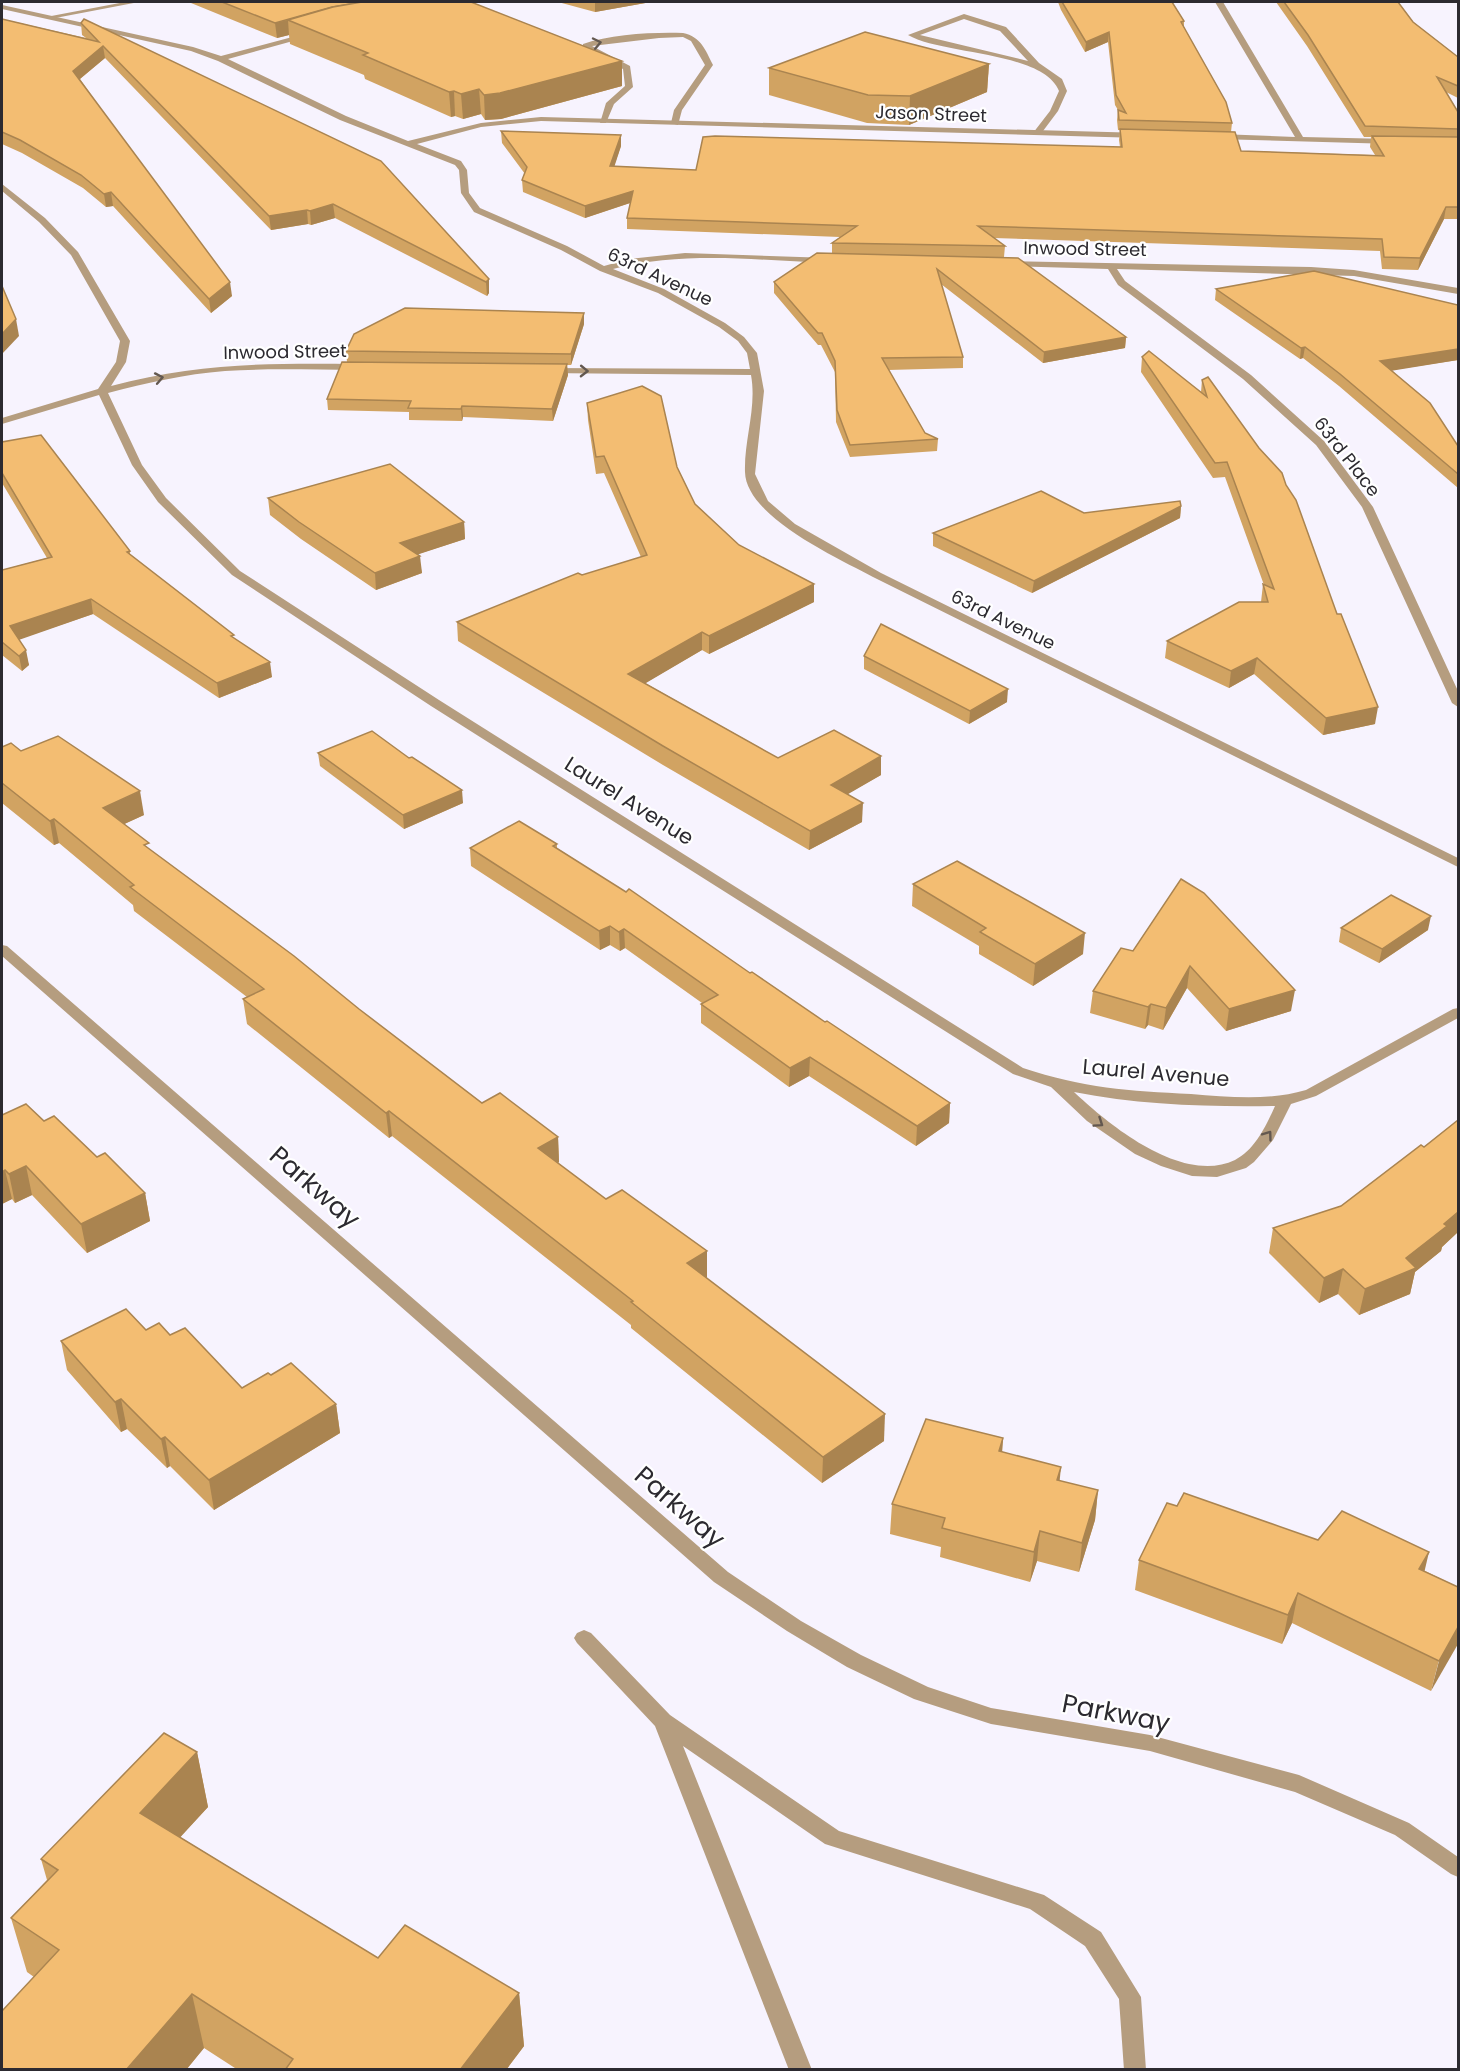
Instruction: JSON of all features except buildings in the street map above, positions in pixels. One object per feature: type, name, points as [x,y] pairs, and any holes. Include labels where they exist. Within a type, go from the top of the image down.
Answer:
[{"type":"street","points":[[50,17],[135,2]]},
{"type":"street","points":[[1219,2],[1301,140]]},
{"type":"street","name":"63rd Avenue","points":[[2,7],[193,49],[221,59],[343,118],[406,144],[445,156],[463,170],[465,193],[477,210],[564,248],[603,268],[661,291],[722,325],[741,339],[752,353],[759,391],[750,474],[763,502],[791,526],[877,575],[1458,863]]},
{"type":"street","points":[[1036,65],[912,35],[964,16],[1003,29],[1036,65],[1059,81],[1063,91],[1053,111],[1037,133]]},
{"type":"street","points":[[221,59],[312,33]]},
{"type":"street","points":[[603,121],[610,103],[629,87],[627,68],[586,46],[594,43],[675,34],[689,36],[699,46],[709,64],[678,110],[675,123]]},
{"type":"street","name":"Jason Street","points":[[406,144],[471,127],[511,120],[1150,135]]},
{"type":"street","points":[[1208,137],[1401,142]]},
{"type":"street","points":[[2,187],[42,220],[75,254],[125,341],[124,357],[102,391]]},
{"type":"street","points":[[603,268],[627,261],[662,256],[839,260]]},
{"type":"street","name":"Inwood Street","points":[[993,264],[1311,270],[1354,273],[1458,291]]},
{"type":"street","name":"63rd Place","points":[[1111,266],[1121,283],[1247,377],[1320,443],[1367,507],[1458,703]]},
{"type":"street","name":"Inwood Street","points":[[2,421],[46,405],[204,370],[245,367],[373,368]]},
{"type":"street","points":[[538,370],[756,372]]},
{"type":"street","name":"Laurel Avenue","points":[[102,391],[133,457],[162,500],[236,573],[452,714],[1018,1071],[1056,1084],[1107,1094],[1232,1102],[1285,1101],[1311,1093],[1458,1012]]},
{"type":"street","name":"Parkway","points":[[2,949],[706,1564],[794,1626],[854,1661],[921,1694],[991,1716],[1150,1743],[1299,1784],[1402,1829],[1458,1868]]},
{"type":"street","points":[[1056,1084],[1088,1115],[1118,1136],[1156,1159],[1180,1168],[1190,1169],[1219,1171],[1240,1164],[1254,1153],[1272,1131],[1285,1101]]},
{"type":"street","points":[[584,1638],[663,1721],[832,1838],[1036,1902],[1093,1939],[1130,1997],[1136,2070]]},
{"type":"street","points":[[663,1721],[801,2070]]}]
